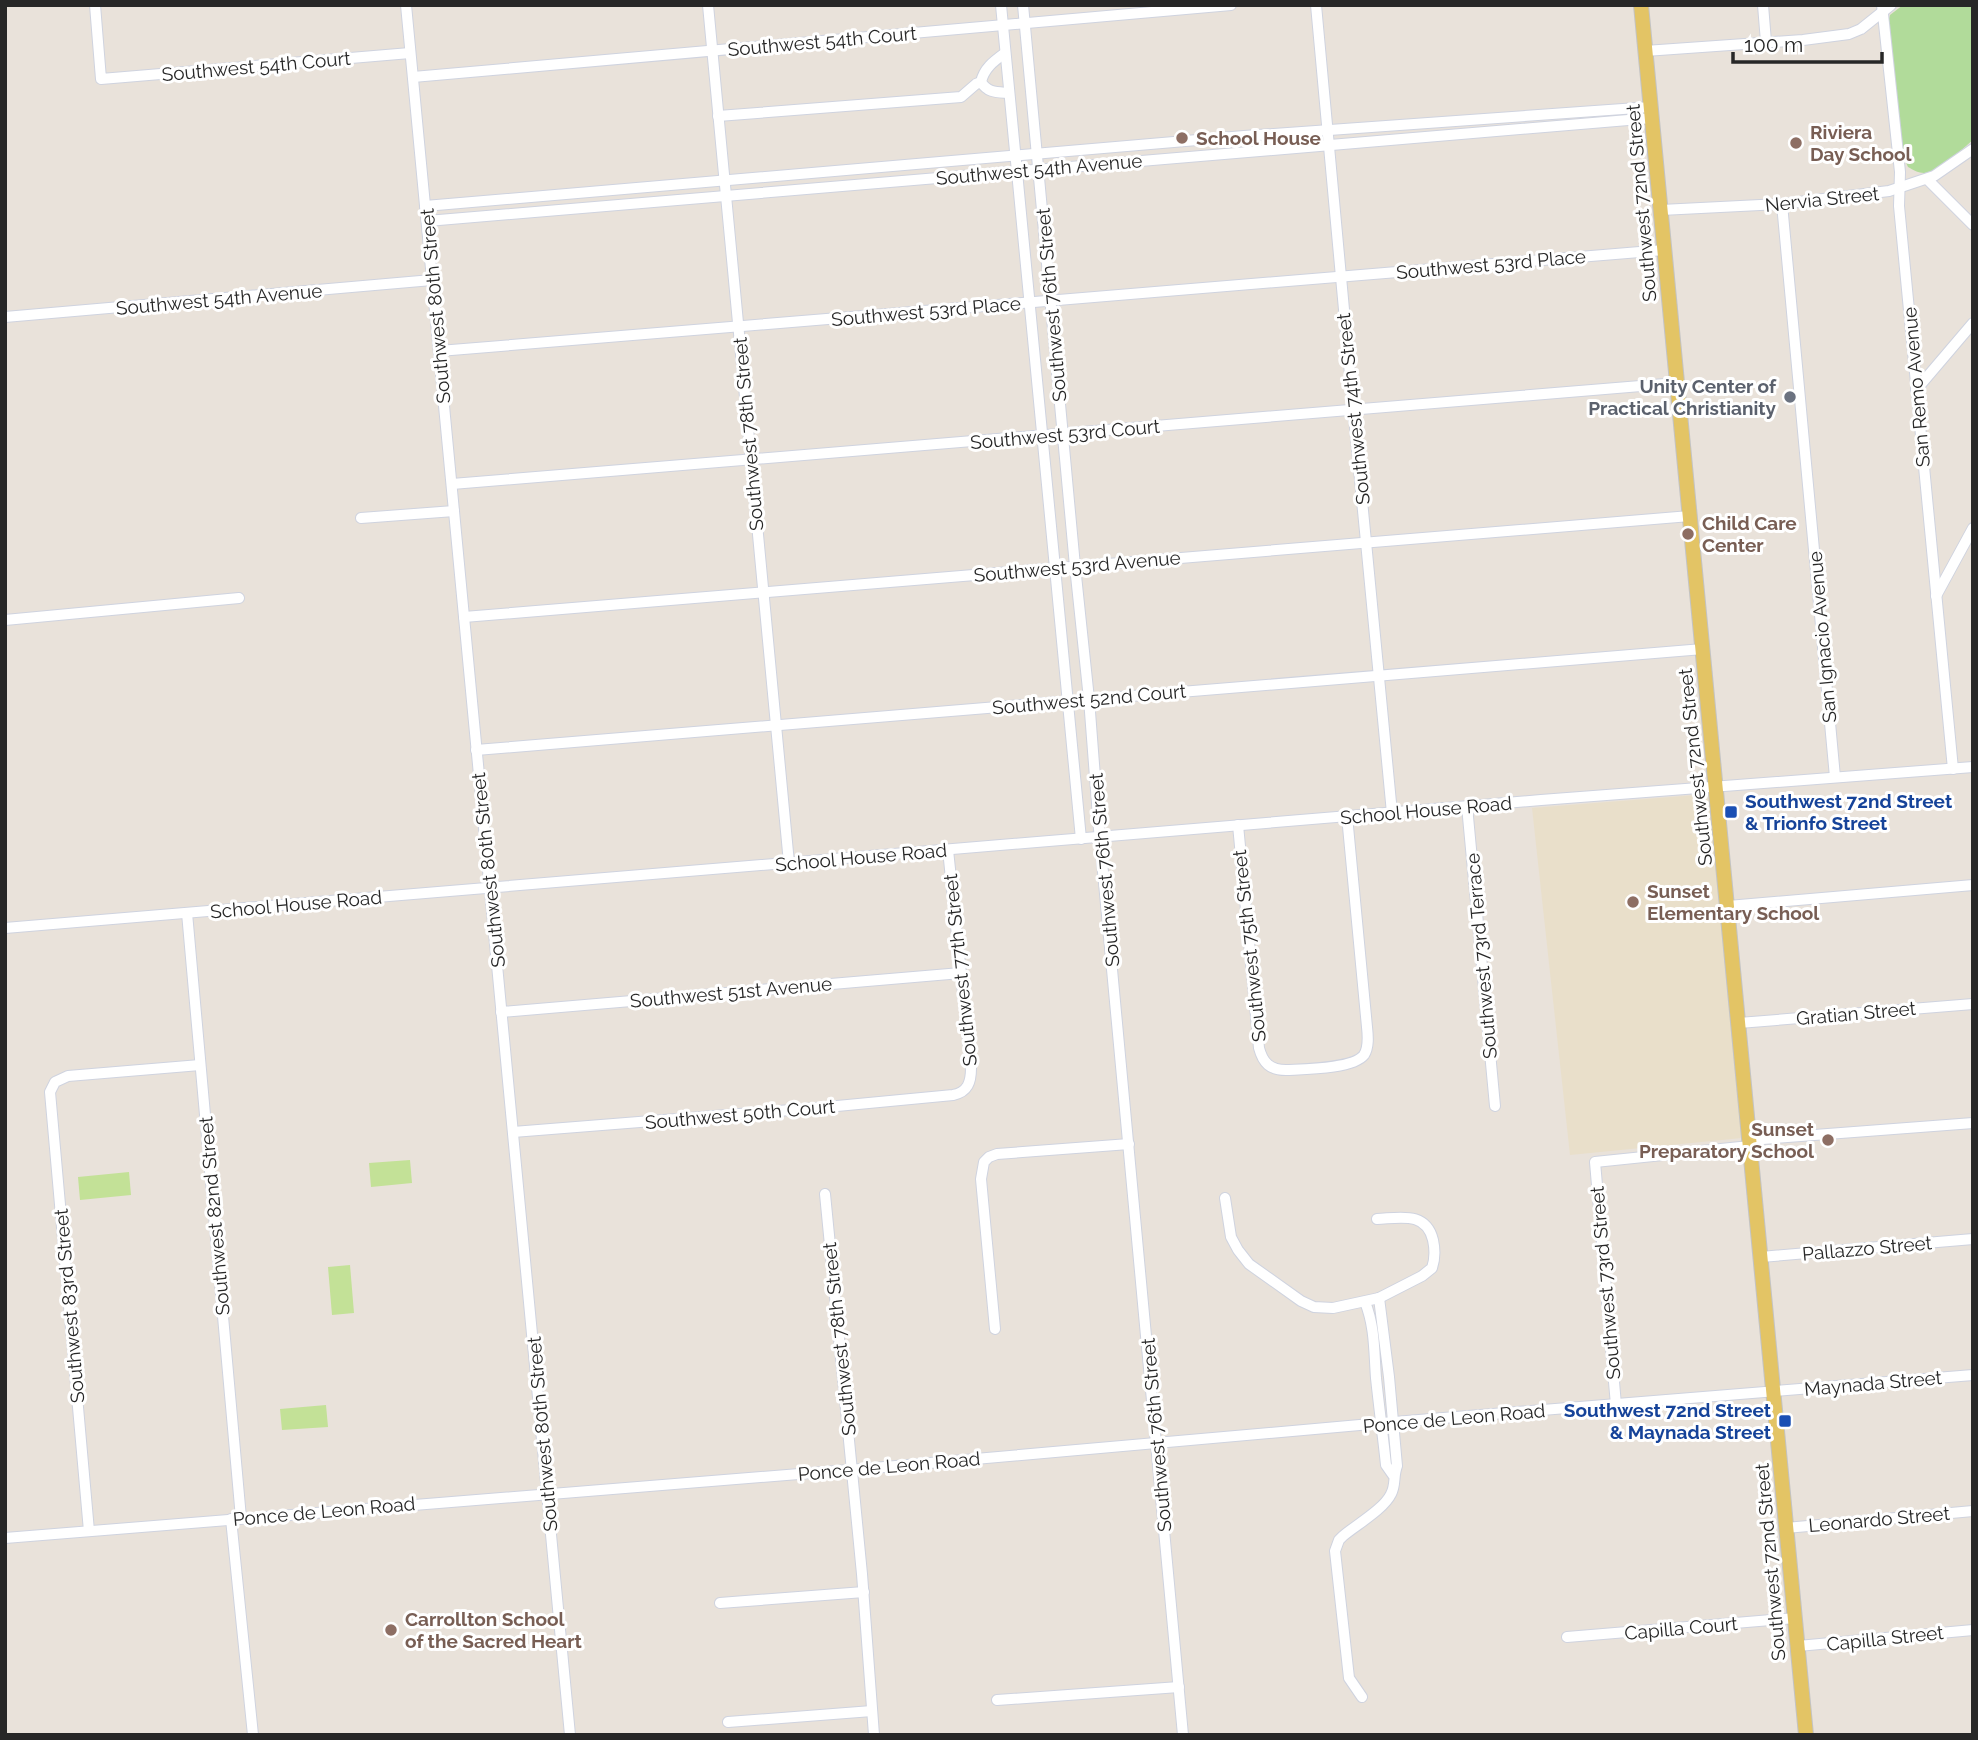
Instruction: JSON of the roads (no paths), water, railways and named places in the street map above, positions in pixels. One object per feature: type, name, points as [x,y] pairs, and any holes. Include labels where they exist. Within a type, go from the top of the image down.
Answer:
[{"type":"main road","name":"Southwest 72nd Street","points":[[1641,5],[1806,1735]]},
{"type":"street","name":"Southwest 54th Court","points":[[95,5],[101,79],[410,53]]},
{"type":"street","name":"Southwest 80th Street","points":[[406,5],[570,1735]]},
{"type":"street","name":"Southwest 78th Street","points":[[708,5],[789,863]]},
{"type":"street","name":"Southwest 76th Street","points":[[1001,5],[1081,839]]},
{"type":"street","name":"Southwest 76th Street","points":[[1023,5],[1183,1735]]},
{"type":"street","name":"Southwest 54th Court","points":[[413,77],[1231,5]]},
{"type":"street","name":"Southwest 74th Street","points":[[1316,5],[1392,813]]},
{"type":"street","points":[[1763,5],[1766,42]]},
{"type":"street","points":[[1646,51],[1849,34],[1861,29],[1885,7]]},
{"type":"street","name":"San Remo Avenue","points":[[1885,7],[1900,172],[1899,205],[1953,769]]},
{"type":"street","points":[[718,116],[961,97],[981,82],[991,62],[1005,53]]},
{"type":"street","points":[[981,82],[990,92],[1009,93]]},
{"type":"street","name":"Southwest 54th Avenue","points":[[425,205],[1327,130],[1651,113]]},
{"type":"street","name":"Southwest 54th Avenue","points":[[427,221],[1038,170],[1651,113]]},
{"type":"street","name":"Nervia Street","points":[[1661,210],[1782,204],[1900,189],[1927,179],[1973,149]]},
{"type":"street","points":[[1927,179],[1973,225]]},
{"type":"street","name":"San Ignacio Avenue","points":[[1782,204],[1835,777]]},
{"type":"street","name":"Southwest 53rd Place","points":[[439,351],[1664,250]]},
{"type":"street","name":"Southwest 54th Avenue","points":[[5,317],[432,280]]},
{"type":"street","points":[[1916,390],[1973,323]]},
{"type":"street","name":"Southwest 53rd Court","points":[[452,484],[1677,383]]},
{"type":"street","points":[[361,517],[454,511]]},
{"type":"street","name":"Southwest 53rd Avenue","points":[[464,617],[1690,516]]},
{"type":"street","points":[[1936,597],[1973,528]]},
{"type":"street","points":[[5,620],[239,598]]},
{"type":"street","name":"Southwest 52nd Court","points":[[476,750],[1703,649]]},
{"type":"street","name":"School House Road","points":[[5,928],[1467,806],[1973,767]]},
{"type":"street","name":"Southwest 73rd Terrace","points":[[1467,806],[1495,1105]]},
{"type":"street","name":"Southwest 75th Street","points":[[1238,825],[1260,1053],[1267,1064],[1286,1070],[1352,1063],[1360,1059],[1366,1051],[1367,1027],[1347,816]]},
{"type":"street","name":"Southwest 77th Street","points":[[948,850],[971,1068],[966,1089]]},
{"type":"street","points":[[1728,906],[1973,885]]},
{"type":"street","name":"Southwest 82nd Street","points":[[187,913],[253,1735]]},
{"type":"street","name":"Southwest 51st Avenue","points":[[502,1012],[961,973]]},
{"type":"street","name":"Gratian Street","points":[[1739,1023],[1973,1004]]},
{"type":"street","name":"Southwest 83rd Street","points":[[89,1531],[50,1095],[55,1082],[71,1075],[200,1065]]},
{"type":"street","name":"Southwest 50th Court","points":[[513,1132],[953,1095],[966,1089]]},
{"type":"street","points":[[1750,1143],[1973,1122]]},
{"type":"street","points":[[995,1329],[981,1179],[984,1162],[997,1154],[1129,1143]]},
{"type":"street","name":"Southwest 73rd Street","points":[[1616,1405],[1595,1162],[1750,1143]]},
{"type":"street","name":"Southwest 78th Street","points":[[825,1194],[864,1592],[874,1735]]},
{"type":"street","points":[[1225,1198],[1229,1231],[1238,1250],[1254,1269],[1305,1304],[1318,1308],[1333,1308],[1379,1298],[1431,1270],[1434,1261],[1433,1242],[1429,1230],[1421,1220],[1377,1219]]},
{"type":"street","name":"Pallazzo Street","points":[[1761,1257],[1973,1239]]},
{"type":"street","points":[[1379,1298],[1382,1368],[1390,1390],[1387,1423]]},
{"type":"street","points":[[1365,1302],[1379,1339]]},
{"type":"street","points":[[1362,1697],[1349,1678],[1335,1551],[1343,1536],[1389,1498],[1393,1489],[1393,1475],[1397,1466],[1378,1391],[1382,1368]]},
{"type":"street","name":"Maynada Street","points":[[1773,1392],[1973,1375]]},
{"type":"street","points":[[1378,1391],[1390,1390]]},
{"type":"street","name":"Ponce de Leon Road","points":[[5,1538],[1773,1392]]},
{"type":"street","name":"Leonardo Street","points":[[1786,1528],[1973,1511]]},
{"type":"street","points":[[720,1603],[864,1592]]},
{"type":"street","name":"Capilla Court","points":[[1567,1637],[1795,1618]]},
{"type":"street","name":"Capilla Street","points":[[1798,1646],[1973,1630]]},
{"type":"street","points":[[997,1700],[1179,1687]]},
{"type":"street","points":[[728,1722],[872,1711]]},
{"type":"place","name":"School House","points":[[1182,138]]},
{"type":"place","name":"Riviera Day School","points":[[1796,143]]},
{"type":"place","name":"Unity Center of Practical Christianity","points":[[1790,397]]},
{"type":"place","name":"Child Care Center","points":[[1688,534]]},
{"type":"place","name":"Southwest 72nd Street & Trionfo Street","points":[[1731,812]]},
{"type":"place","name":"Sunset Elementary School","points":[[1633,902]]},
{"type":"place","name":"Sunset Preparatory School","points":[[1828,1140]]},
{"type":"place","name":"Southwest 72nd Street & Maynada Street","points":[[1785,1421]]},
{"type":"place","name":"Carrollton School of the Sacred Heart","points":[[391,1630]]}]
